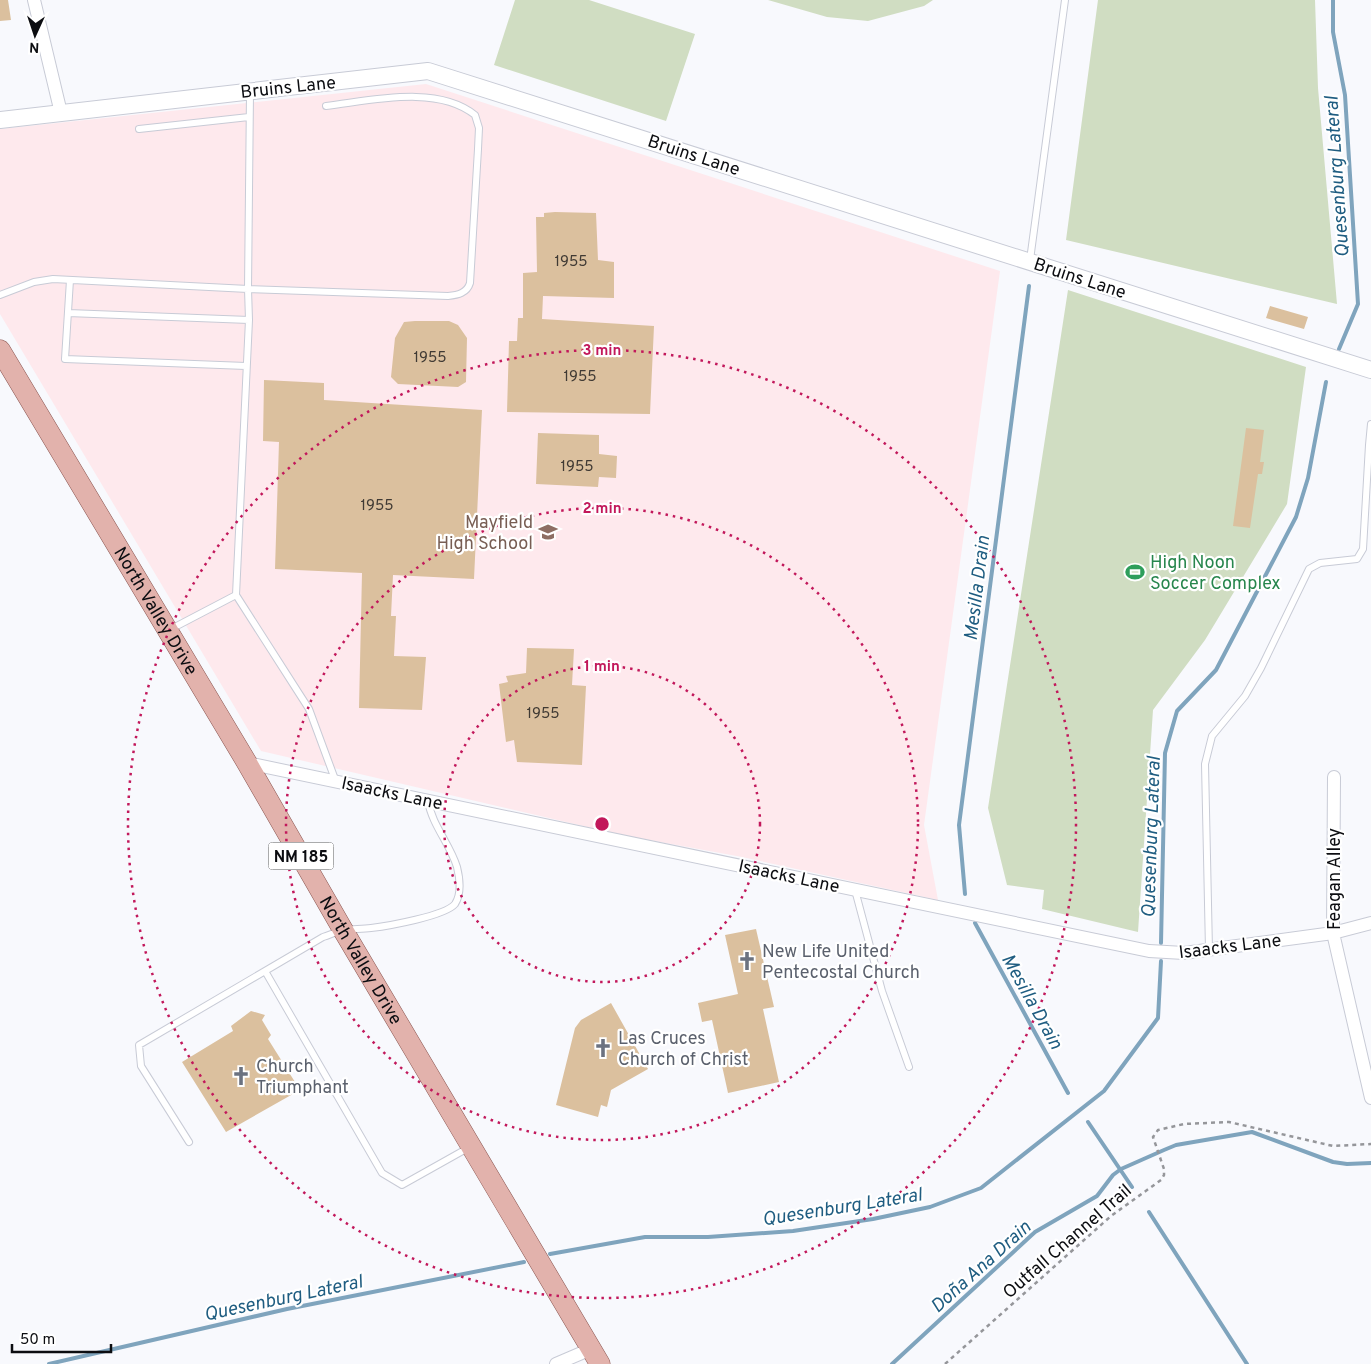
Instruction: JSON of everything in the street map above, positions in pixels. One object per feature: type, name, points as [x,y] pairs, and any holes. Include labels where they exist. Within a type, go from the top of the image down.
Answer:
[{"type":"main road","name":"North Valley Drive","points":[[0,350],[247,763],[343,930],[595,1357]]},
{"type":"street","points":[[34,0],[61,113]]},
{"type":"street","name":"Bruins Lane","points":[[0,120],[428,71],[1371,370]]},
{"type":"street","name":"Isaacks Lane","points":[[247,763],[1137,949],[1184,953],[1333,933],[1371,923]]},
{"type":"street","name":"Feagan Alley","points":[[1334,777],[1333,933],[1371,1098]]},
{"type":"street","points":[[556,1364],[595,1357]]},
{"type":"lane","points":[[1030,261],[1065,0]]},
{"type":"lane","points":[[250,92],[249,320],[236,595],[309,710],[336,782]]},
{"type":"lane","points":[[0,295],[34,282],[53,279],[248,289],[448,296],[464,292],[470,283],[479,128],[475,115],[456,104],[426,97],[398,98],[326,106]]},
{"type":"lane","points":[[139,129],[249,117]]},
{"type":"lane","points":[[70,280],[65,359],[246,366]]},
{"type":"lane","points":[[68,313],[249,320]]},
{"type":"lane","points":[[1209,950],[1205,764],[1212,736],[1245,696],[1261,668],[1309,570],[1320,564],[1357,559],[1363,549],[1371,424]]},
{"type":"lane","points":[[168,631],[236,595]]},
{"type":"lane","points":[[189,1142],[141,1066],[139,1045],[323,937],[343,930],[371,928],[411,921],[438,913],[454,905],[460,892],[460,882],[449,848],[430,813],[428,801]]},
{"type":"lane","points":[[855,890],[882,991],[909,1068]]},
{"type":"lane","points":[[265,972],[382,1173],[402,1185],[472,1146]]},
{"type":"path","name":"Outfall Channel Trail","points":[[945,1364],[1111,1216],[1161,1180],[1164,1175],[1164,1169],[1152,1137],[1155,1131],[1184,1124],[1229,1122],[1333,1146],[1371,1144]]},
{"type":"shaded area","name":"Mayfield High School","points":[[426,84],[1000,271],[924,825],[938,900],[742,857],[622,835],[261,751],[0,314],[0,129]]},
{"type":"green space","points":[[515,0],[589,0],[695,34],[666,121],[494,65]]},
{"type":"green space","points":[[768,0],[933,0],[924,6],[868,21],[827,17]]},
{"type":"green space","points":[[1098,0],[1315,0],[1318,88],[1337,304],[1066,240]]},
{"type":"green space","name":"High Noon Soccer Complex","points":[[1068,290],[1306,367],[1287,504],[1205,640],[1153,710],[1138,932],[1042,909],[1044,890],[1007,885],[988,808]]},
{"type":"building","points":[[0,0],[8,0],[11,20],[0,21]]},
{"type":"building","points":[[544,213],[596,213],[598,260],[614,262],[614,298],[543,296],[542,319],[654,326],[650,414],[507,412],[509,341],[517,341],[518,318],[523,318],[523,273],[537,272],[536,217],[544,217]]},
{"type":"building","points":[[1270,306],[1308,317],[1304,329],[1266,318]]},
{"type":"building","points":[[449,321],[458,325],[467,338],[466,382],[458,387],[398,384],[391,377],[395,338],[404,322]]},
{"type":"building","points":[[264,380],[324,383],[324,400],[482,410],[474,579],[393,575],[391,616],[396,616],[394,656],[426,657],[422,710],[359,708],[362,573],[275,569],[279,442],[263,441]]},
{"type":"building","points":[[1246,428],[1264,430],[1260,462],[1264,462],[1262,474],[1258,474],[1250,528],[1233,526]]},
{"type":"building","points":[[538,433],[599,435],[599,454],[617,456],[616,478],[599,477],[598,487],[536,484]]},
{"type":"building","points":[[527,648],[574,649],[572,685],[586,686],[582,765],[517,762],[514,740],[506,742],[499,684],[508,682],[506,676],[526,673]]},
{"type":"building","points":[[756,929],[774,1007],[763,1009],[779,1082],[728,1093],[712,1020],[702,1022],[698,1003],[738,994],[725,935]]},
{"type":"building","name":"Las Cruces Church of Christ","points":[[611,1003],[648,1069],[611,1090],[607,1107],[601,1105],[598,1117],[556,1105],[575,1028],[581,1020]]},
{"type":"building","name":"Church Triumphant","points":[[251,1011],[265,1015],[262,1020],[271,1035],[268,1039],[300,1090],[226,1132],[182,1062],[233,1031],[231,1026]]},
{"type":"waterway","name":"Quesenburg Lateral","points":[[1333,0],[1333,32],[1345,95],[1358,304],[1339,349]]},
{"type":"waterway","name":"Mesilla Drain","points":[[965,894],[959,825],[1029,286]]},
{"type":"waterway","name":"Quesenburg Lateral","points":[[1161,943],[1165,753],[1177,711],[1216,670],[1296,517],[1308,478],[1326,382]]},
{"type":"waterway","name":"Mesilla Drain","points":[[975,923],[1068,1093]]},
{"type":"waterway","name":"Quesenburg Lateral","points":[[550,1254],[645,1237],[708,1237],[793,1231],[873,1219],[930,1207],[981,1188],[1104,1091],[1158,1018],[1161,961]]},
{"type":"waterway","name":"Mesilla Drain","points":[[1088,1122],[1132,1187]]},
{"type":"waterway","name":"Doña Ana Drain","points":[[892,1364],[1035,1232],[1097,1196],[1113,1175],[1121,1169],[1164,1150],[1176,1145],[1252,1132],[1333,1162],[1347,1164],[1371,1163]]},
{"type":"waterway","name":"Mesilla Drain","points":[[1149,1212],[1247,1364]]},
{"type":"waterway","name":"Quesenburg Lateral","points":[[49,1364],[287,1309],[524,1262]]},
{"type":"place","name":"Mayfield High School","points":[[548,532]]},
{"type":"place","name":"High Noon Soccer Complex","points":[[1135,572]]},
{"type":"place","name":"New Life United Pentecostal Church","points":[[747,961]]},
{"type":"place","name":"Las Cruces Church of Christ","points":[[603,1048]]},
{"type":"place","name":"Church Triumphant","points":[[241,1076]]}]
